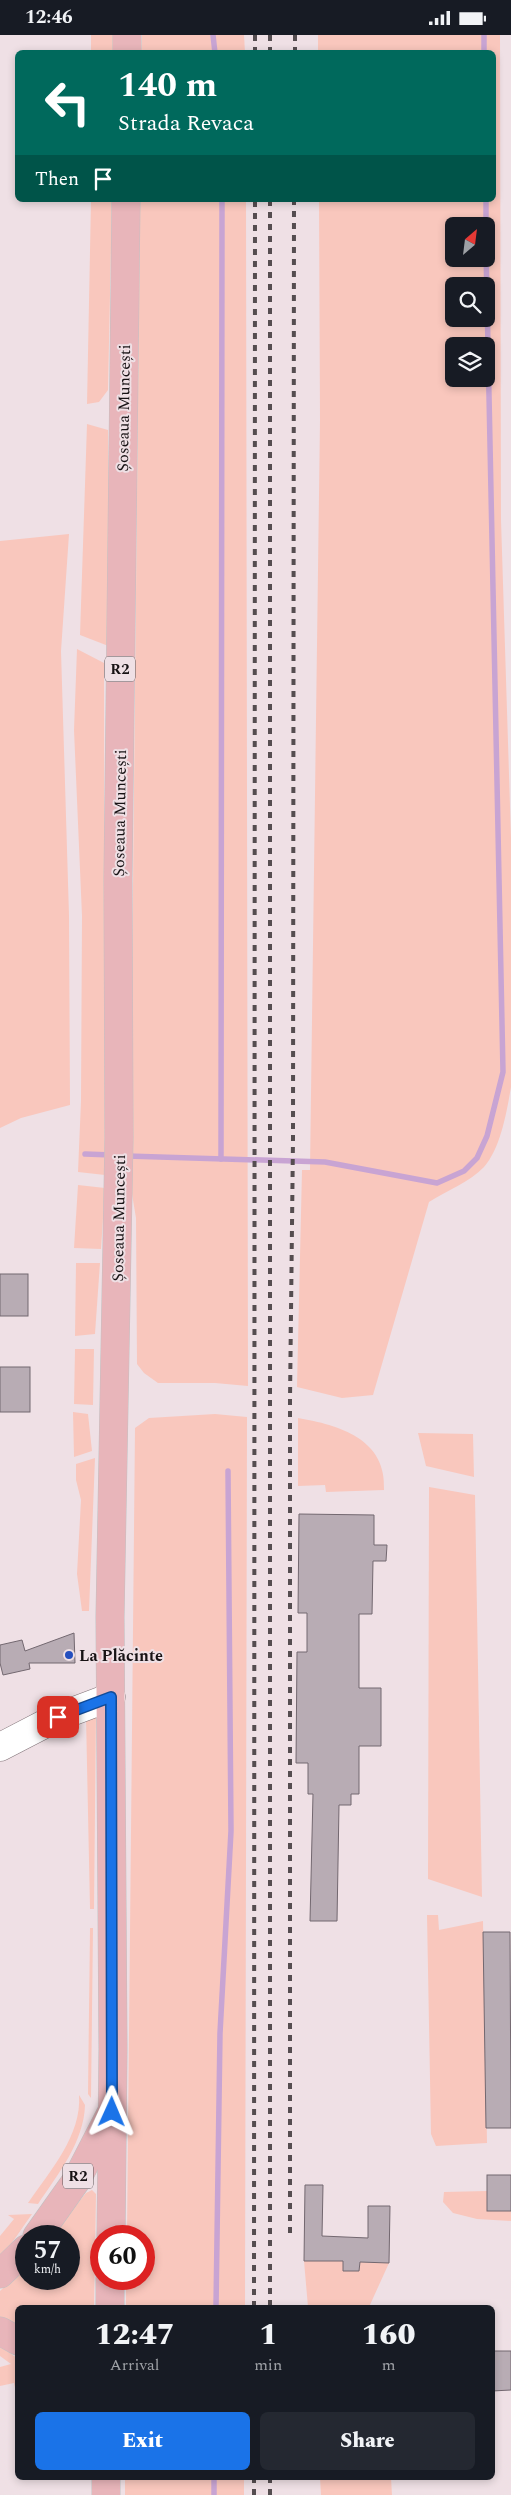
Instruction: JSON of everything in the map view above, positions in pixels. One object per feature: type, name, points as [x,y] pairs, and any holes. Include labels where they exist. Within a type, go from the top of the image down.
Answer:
[{"type":"main road","points":[[127,50],[128,35]]},
{"type":"main road","name":"Șoseaua Muncești","points":[[111,2225],[110,1607],[119,1138],[118,879],[126,202]]},
{"type":"main road","name":"R2","points":[[44,2225],[76,2181],[112,2112]]},
{"type":"main road","points":[[0,2274],[15,2260]]},
{"type":"main road","points":[[110,2290],[110,2305]]},
{"type":"main road","points":[[0,2331],[15,2339]]},
{"type":"main road","points":[[106,2480],[106,2495]]},
{"type":"street","points":[[0,1747],[58,1717],[111,1697]]},
{"type":"shaded area","points":[[91,35],[114,35],[115,50],[91,50]]},
{"type":"shaded area","points":[[142,35],[244,35],[245,50],[141,50]]},
{"type":"shaded area","points":[[318,35],[500,35],[501,520],[511,838],[511,1087],[502,1129],[490,1159],[472,1177],[429,1202],[373,1395],[342,1398],[297,1387],[302,1170],[310,1170],[320,420],[319,202],[496,202],[496,50],[318,50]]},
{"type":"shaded area","points":[[91,202],[112,202],[108,390],[99,402],[87,404]]},
{"type":"shaded area","points":[[140,202],[246,202],[248,1386],[215,1383],[158,1383],[144,1373],[137,1364],[136,1218],[130,1182]]},
{"type":"shaded area","points":[[87,424],[108,430],[111,647],[80,635]]},
{"type":"shaded area","points":[[69,534],[61,651],[69,915],[70,1105],[21,1118],[0,1128],[0,541]]},
{"type":"shaded area","points":[[77,649],[104,663],[105,1175],[78,1172],[81,1101],[82,916],[74,730]]},
{"type":"shaded area","points":[[78,1185],[105,1188],[101,1249],[74,1248]]},
{"type":"shaded area","points":[[76,1263],[100,1263],[95,1334],[75,1336]]},
{"type":"shaded area","points":[[75,1349],[94,1349],[93,1405],[74,1404]]},
{"type":"shaded area","points":[[73,1412],[88,1414],[92,1451],[74,1457]]},
{"type":"shaded area","points":[[215,1414],[247,1417],[245,2305],[126,2305],[126,2290],[155,2290],[155,2225],[127,2225],[135,1428],[149,1418]]},
{"type":"shaded area","points":[[298,1418],[329,1425],[358,1437],[378,1458],[383,1473],[384,1490],[326,1492],[325,1485],[298,1486]]},
{"type":"shaded area","points":[[418,1433],[473,1434],[474,1477],[426,1466]]},
{"type":"shaded area","points":[[95,1458],[89,1611],[82,1611],[77,1574],[81,1500],[76,1480],[76,1464]]},
{"type":"shaded area","points":[[429,1487],[475,1495],[482,1897],[428,1879]]},
{"type":"shaded area","points":[[96,1713],[94,1909],[90,1909],[86,1716]]},
{"type":"shaded area","points":[[427,1915],[438,1915],[439,1930],[483,1921],[487,2143],[436,2146],[431,2134]]},
{"type":"shaded area","points":[[90,1928],[93,1928],[91,2098],[88,2094]]},
{"type":"shaded area","points":[[79,2095],[85,2105],[84,2119],[75,2145],[38,2204],[28,2203],[55,2165],[70,2138],[79,2110]]},
{"type":"shaded area","points":[[92,2190],[96,2194],[95,2225],[90,2225],[90,2290],[94,2290],[94,2305],[15,2305],[15,2329],[0,2320],[0,2291],[15,2277],[15,2290],[80,2290],[80,2225],[60,2225],[86,2193]]},
{"type":"shaded area","points":[[487,2191],[487,2211],[511,2211],[511,2221],[477,2219],[453,2213],[443,2202],[444,2192]]},
{"type":"shaded area","points":[[32,2214],[24,2225],[15,2225],[15,2238],[0,2255],[0,2236],[14,2219],[8,2215]]},
{"type":"shaded area","points":[[304,2261],[343,2261],[343,2271],[359,2271],[360,2262],[389,2263],[370,2305],[308,2305]]},
{"type":"shaded area","points":[[0,2346],[15,2357],[15,2388],[14,2383],[0,2386],[0,2367],[11,2364],[0,2356]]},
{"type":"shaded area","points":[[125,2480],[244,2480],[244,2495],[125,2495]]},
{"type":"shaded area","points":[[320,2480],[391,2480],[392,2495],[321,2495]]},
{"type":"building","points":[[0,1274],[28,1274],[28,1316],[0,1316]]},
{"type":"building","points":[[0,1367],[30,1367],[30,1412],[0,1412]]},
{"type":"building","points":[[299,1514],[374,1515],[374,1545],[387,1545],[386,1561],[373,1561],[372,1614],[359,1614],[359,1688],[381,1688],[381,1746],[359,1746],[359,1794],[351,1794],[351,1805],[339,1805],[337,1921],[310,1921],[313,1794],[308,1794],[308,1763],[296,1763],[297,1652],[307,1652],[307,1613],[298,1613]]},
{"type":"building","points":[[74,1633],[75,1663],[29,1663],[30,1669],[3,1675],[0,1663],[0,1645],[22,1640],[25,1651]]},
{"type":"building","points":[[483,1932],[510,1932],[511,2128],[486,2128]]},
{"type":"building","points":[[487,2175],[511,2175],[511,2211],[487,2211]]},
{"type":"building","points":[[305,2185],[323,2185],[322,2236],[368,2238],[368,2206],[390,2206],[389,2263],[360,2262],[359,2271],[343,2271],[343,2261],[304,2261]]},
{"type":"building","points":[[495,2351],[511,2351],[511,2390],[495,2391]]},
{"type":"waterway","points":[[213,35],[215,50]]},
{"type":"waterway","points":[[484,35],[484,50]]},
{"type":"waterway","points":[[221,1159],[222,202]]},
{"type":"waterway","points":[[486,202],[486,217]]},
{"type":"waterway","points":[[127,1156],[325,1162],[437,1183],[464,1171],[477,1158],[487,1136],[503,1072],[486,267]]},
{"type":"waterway","points":[[85,1154],[112,1155]]},
{"type":"waterway","points":[[216,2305],[220,2033],[231,1831],[228,1471]]},
{"type":"waterway","points":[[214,2480],[214,2495]]},
{"type":"railway","points":[[255,35],[255,50]]},
{"type":"railway","points":[[270,35],[270,50]]},
{"type":"railway","points":[[295,35],[295,50]]},
{"type":"railway","points":[[254,2305],[255,202]]},
{"type":"railway","points":[[270,202],[270,2305]]},
{"type":"railway","points":[[290,2233],[290,1400],[293,1139],[294,202]]},
{"type":"railway","points":[[254,2480],[254,2495]]},
{"type":"railway","points":[[270,2480],[270,2495]]},
{"type":"place","name":"La Plăcinte","points":[[69,1655]]},
{"type":"route","points":[[58,1717],[111,1697],[112,2112]]}]
